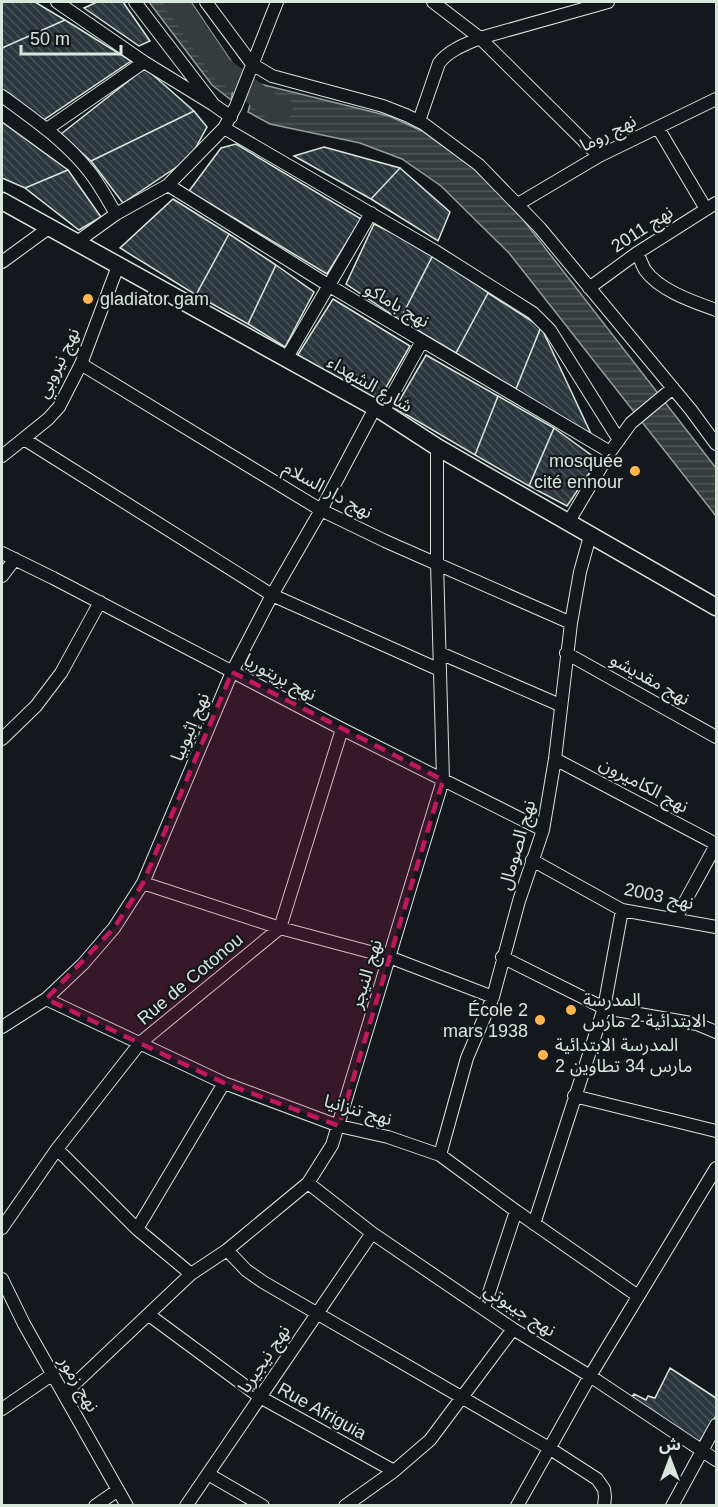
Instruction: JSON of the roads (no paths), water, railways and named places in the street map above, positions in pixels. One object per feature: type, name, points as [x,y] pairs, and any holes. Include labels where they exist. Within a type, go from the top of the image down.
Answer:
[{"type":"main road","name":"شارع الشهداء","points":[[2,201],[379,410],[568,524],[717,607]]},
{"type":"street","points":[[57,2],[144,62],[231,117]]},
{"type":"street","points":[[135,2],[214,105]]},
{"type":"street","points":[[206,2],[250,69],[383,106],[419,121],[479,165],[518,204],[717,444]]},
{"type":"street","points":[[77,242],[116,214],[168,185],[224,128],[231,117],[277,2]]},
{"type":"street","points":[[433,2],[480,38],[599,156]]},
{"type":"street","points":[[419,121],[443,57],[480,38],[608,2]]},
{"type":"street","points":[[47,129],[144,62]]},
{"type":"street","points":[[2,96],[47,129],[89,171],[116,214]]},
{"type":"street","name":"نهج روما","points":[[518,204],[599,156],[717,99]]},
{"type":"street","points":[[224,128],[371,213],[533,313],[550,330],[619,440]]},
{"type":"street","points":[[658,128],[711,206]]},
{"type":"street","name":"نهج باماكو","points":[[168,185],[327,285],[610,452]]},
{"type":"street","name":"نهج 2011","points":[[589,288],[637,253],[711,206]]},
{"type":"street","points":[[286,359],[371,213]]},
{"type":"street","points":[[2,262],[50,227]]},
{"type":"street","points":[[637,253],[644,269],[652,278],[683,298],[717,310]]},
{"type":"street","name":"نهج نيروبي","points":[[2,456],[48,419],[59,407],[81,364],[118,266]]},
{"type":"street","name":"نهج إثيوبيا","points":[[2,1028],[46,999],[83,964],[114,928],[142,883],[232,672],[272,595],[379,410],[422,341]]},
{"type":"street","name":"نهج دار السلام","points":[[81,364],[321,510],[385,541],[571,623]]},
{"type":"street","points":[[568,524],[610,452],[631,423],[670,390]]},
{"type":"street","points":[[24,439],[272,595],[440,669]]},
{"type":"street","name":"نهج النيجر","points":[[64,1394],[191,1274],[227,1250],[308,1183],[332,1145],[443,780],[436,563],[437,447]]},
{"type":"street","name":"نهج الصومال","points":[[440,1155],[468,1058],[493,997],[502,957],[543,830],[555,759],[566,653],[580,572],[590,536]]},
{"type":"street","name":"نهج بريتوريا","points":[[2,553],[543,830]]},
{"type":"street","points":[[2,576],[15,559]]},
{"type":"street","points":[[2,739],[36,706],[61,674],[100,602]]},
{"type":"street","points":[[440,653],[560,705]]},
{"type":"street","name":"نهج مقديشو","points":[[566,653],[717,737]]},
{"type":"street","points":[[280,928],[342,729]]},
{"type":"street","name":"نهج الكاميرون","points":[[555,759],[717,844]]},
{"type":"street","points":[[676,918],[717,844]]},
{"type":"street","name":"نهج 2003","points":[[532,860],[622,910],[717,927]]},
{"type":"street","points":[[142,883],[280,928],[389,957],[493,997]]},
{"type":"street","points":[[534,1224],[604,1008],[622,910]]},
{"type":"street","name":"Rue de Cotonou","points":[[2,1228],[57,1149],[140,1043],[280,928]]},
{"type":"street","points":[[502,957],[604,1008],[697,1024],[717,1032]]},
{"type":"street","name":"نهج تنزانيا","points":[[46,999],[224,1083],[339,1126],[388,1137],[440,1155],[516,1212],[638,1296]]},
{"type":"street","points":[[137,1229],[224,1083]]},
{"type":"street","points":[[574,1096],[717,1131]]},
{"type":"street","points":[[57,1149],[137,1229],[191,1274]]},
{"type":"street","points":[[517,1506],[590,1376],[717,1168]]},
{"type":"street","name":"نهج جيبوتي","points":[[308,1183],[372,1233],[513,1329],[590,1376],[717,1460]]},
{"type":"street","points":[[484,1308],[516,1212]]},
{"type":"street","name":"نهج نيجيريا","points":[[186,1506],[372,1233]]},
{"type":"street","points":[[227,1250],[246,1270],[316,1315],[549,1448],[597,1479],[604,1490],[604,1506]]},
{"type":"street","name":"نهج زمور","points":[[2,1279],[52,1374],[127,1506]]},
{"type":"street","name":"Rue Afriguia","points":[[149,1315],[260,1397],[394,1471]]},
{"type":"street","points":[[345,1506],[394,1471],[430,1440],[513,1329]]},
{"type":"street","points":[[2,1409],[52,1374]]},
{"type":"street","points":[[672,1506],[717,1425]]},
{"type":"street","points":[[208,1474],[263,1506]]},
{"type":"street","points":[[95,1506],[118,1490]]},
{"type":"waterway","points":[[176,2],[221,68],[271,106],[281,108]]},
{"type":"place","name":"gladiator gam","points":[[88,299]]},
{"type":"place","name":"mosquée cité ennour","points":[[635,471]]},
{"type":"place","name":"المدرسة الابتدائية 2 مارس","points":[[571,1010]]},
{"type":"place","name":"École 2 mars 1938","points":[[540,1020]]},
{"type":"place","name":"المدرسة الابتدائية 2 مارس 34 تطاوين","points":[[543,1055]]}]
